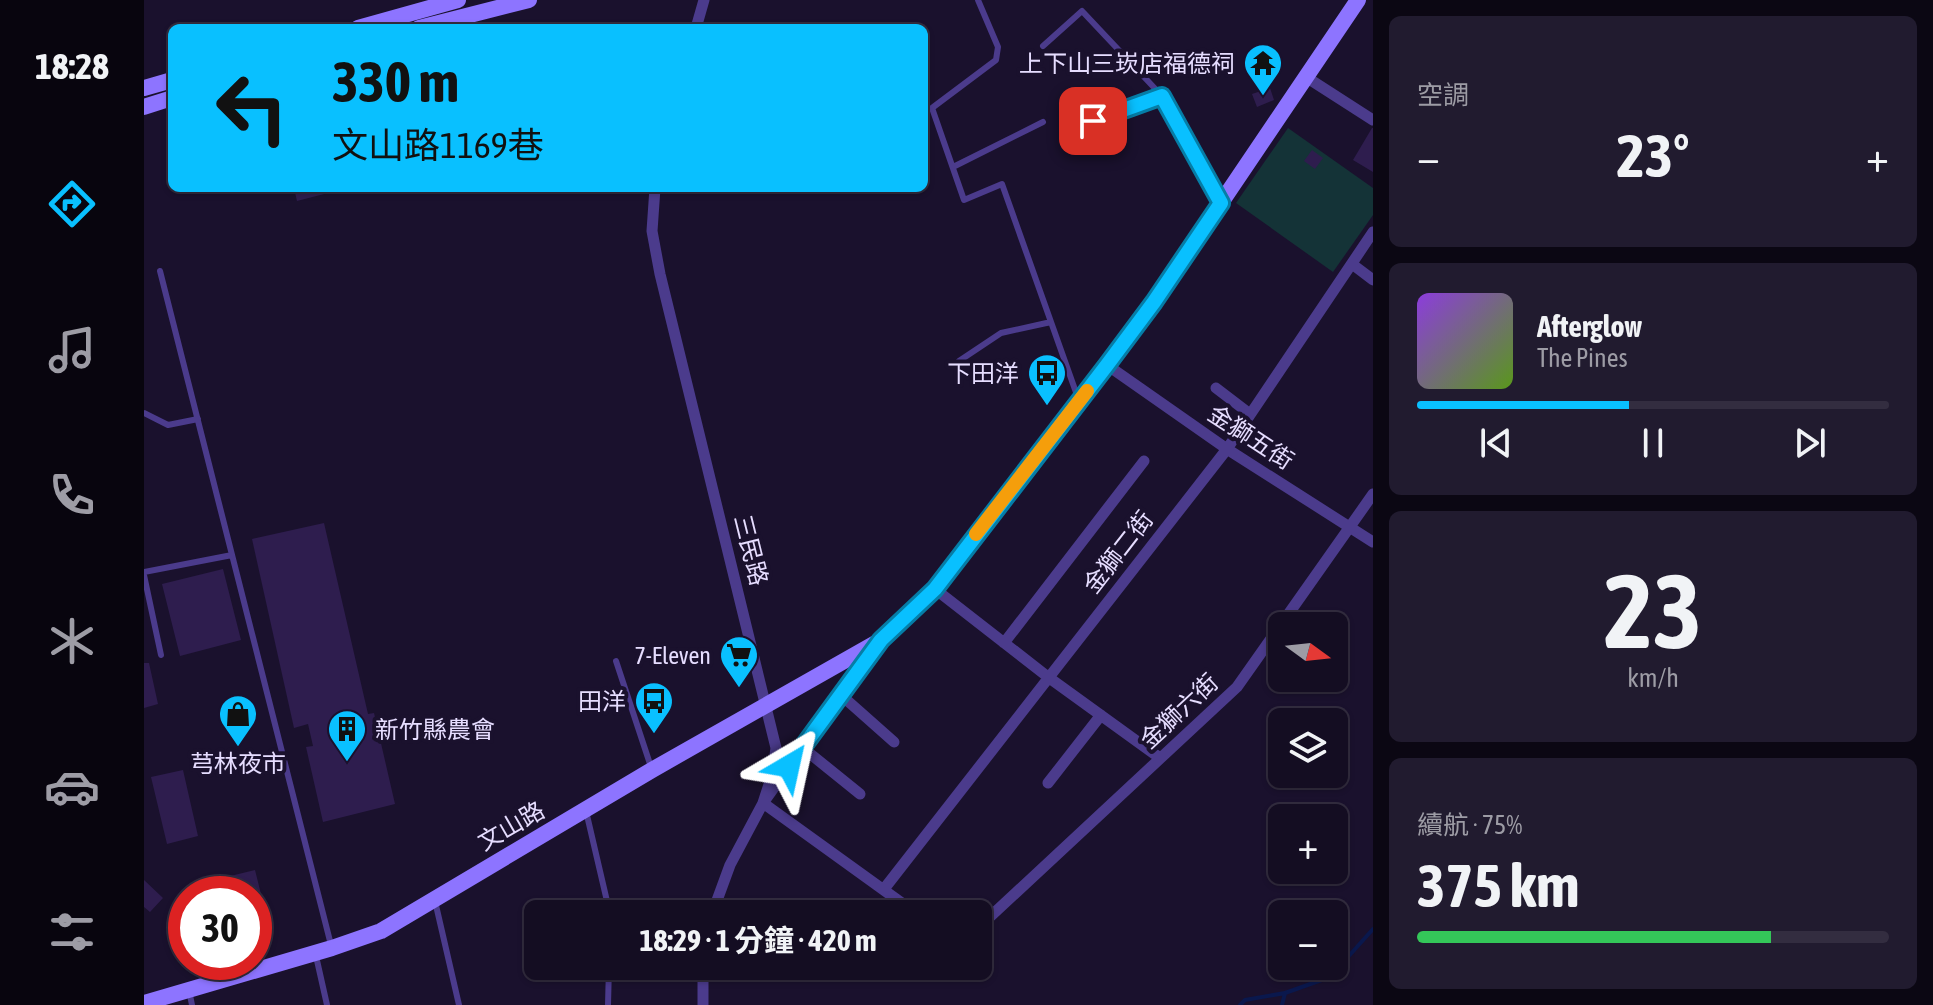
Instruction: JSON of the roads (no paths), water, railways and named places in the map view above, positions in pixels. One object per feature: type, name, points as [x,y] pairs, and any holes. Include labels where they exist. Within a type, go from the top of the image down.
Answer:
[{"type":"main road","points":[[372,24],[458,0]]},
{"type":"main road","points":[[435,24],[529,0]]},
{"type":"main road","name":"文山路","points":[[144,1003],[190,998],[381,931],[652,770],[881,640],[935,589],[1154,302],[1358,0]]},
{"type":"main road","points":[[144,88],[168,81]]},
{"type":"main road","points":[[144,107],[168,99]]},
{"type":"street","points":[[697,24],[704,0]]},
{"type":"street","points":[[1306,77],[1373,120]]},
{"type":"street","name":"三民路","points":[[655,192],[652,231],[660,274],[776,748],[763,803],[730,865],[717,900]]},
{"type":"street","name":"金獅二街","points":[[884,889],[1227,449],[1373,232]]},
{"type":"street","points":[[1352,264],[1373,280]]},
{"type":"street","name":"金獅五街","points":[[1107,365],[1227,449],[1373,542]]},
{"type":"street","points":[[1216,388],[1250,414]]},
{"type":"street","points":[[1004,643],[1144,461]]},
{"type":"street","name":"金獅六街","points":[[992,915],[1237,687],[1373,494]]},
{"type":"street","points":[[935,589],[1048,677],[1160,758]]},
{"type":"street","name":"文山路","points":[[763,803],[881,640]]},
{"type":"street","points":[[841,695],[894,742]]},
{"type":"street","points":[[1048,783],[1101,715]]},
{"type":"street","points":[[803,748],[860,794]]},
{"type":"street","points":[[763,803],[899,900]]},
{"type":"street","points":[[703,980],[703,1005]]},
{"type":"lane","points":[[978,0],[998,47],[996,60],[932,108],[964,200],[1002,184],[1079,401]]},
{"type":"lane","points":[[1043,46],[1082,11],[1162,96],[1221,203]]},
{"type":"lane","points":[[1093,121],[1162,96]]},
{"type":"lane","points":[[953,167],[1043,122]]},
{"type":"lane","points":[[160,271],[232,555],[324,950],[327,1005]]},
{"type":"lane","points":[[959,361],[1001,333],[1051,322]]},
{"type":"lane","points":[[144,413],[168,425],[198,419]]},
{"type":"lane","points":[[161,655],[144,574],[232,555]]},
{"type":"lane","points":[[616,661],[652,770]]},
{"type":"lane","points":[[586,811],[607,900]]},
{"type":"lane","points":[[435,898],[459,1005]]},
{"type":"lane","points":[[608,1005],[609,980]]},
{"type":"waterway","points":[[1282,1005],[1285,993],[1330,977],[1373,929]]},
{"type":"waterway","points":[[1240,1005],[1245,1000],[1285,993]]},
{"type":"place","name":"上下山三崁店福德祠","points":[[1263,97]]},
{"type":"place","name":"下田洋","points":[[1047,407]]},
{"type":"place","name":"7-Eleven","points":[[739,689]]},
{"type":"place","name":"田洋","points":[[654,735]]},
{"type":"place","name":"芎林夜市","points":[[238,748]]},
{"type":"place","name":"新竹縣農會","points":[[347,763]]}]
